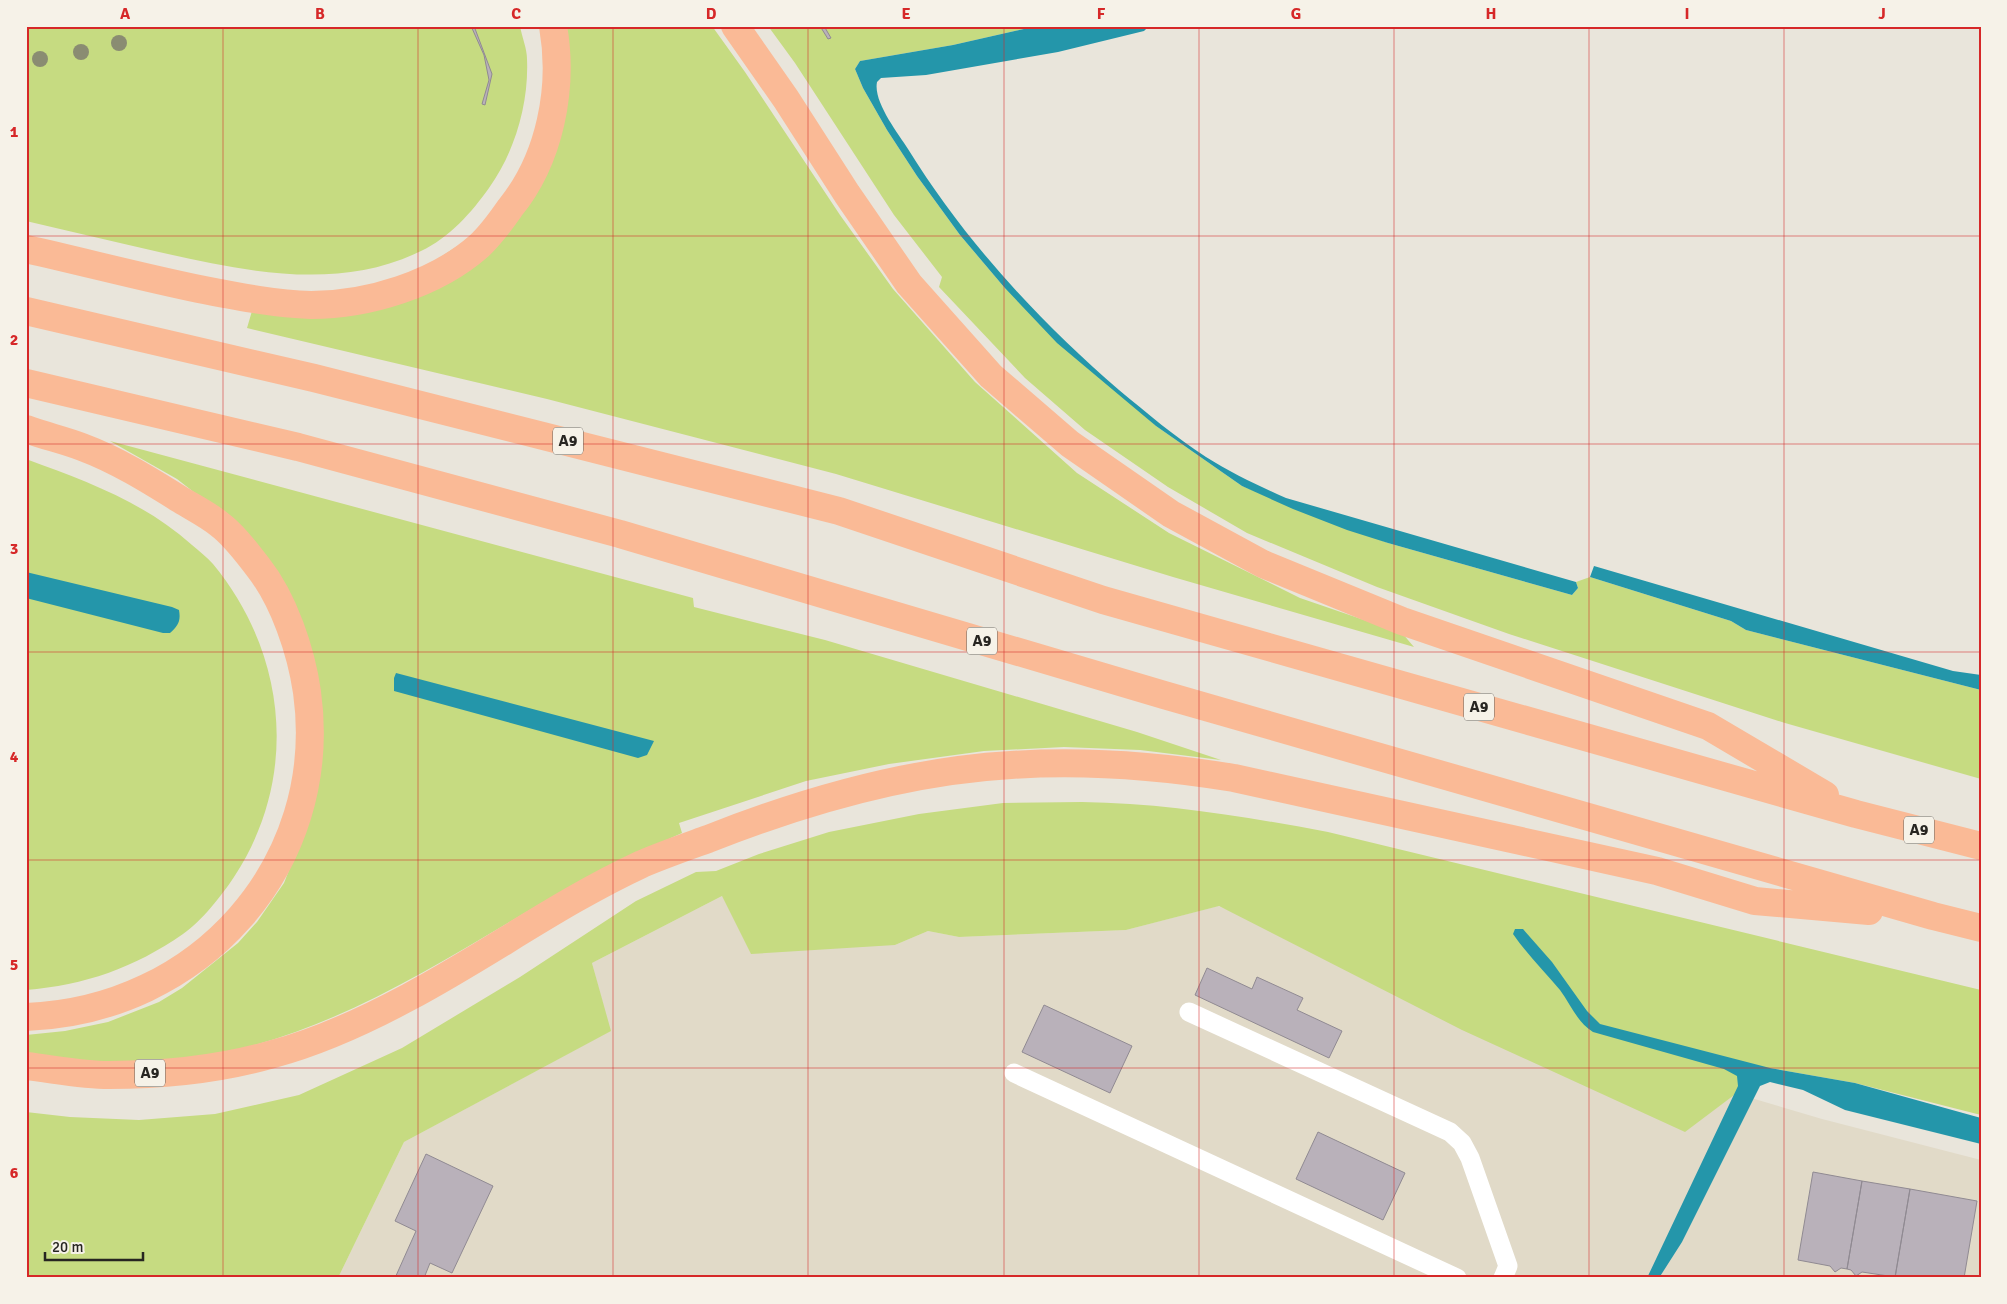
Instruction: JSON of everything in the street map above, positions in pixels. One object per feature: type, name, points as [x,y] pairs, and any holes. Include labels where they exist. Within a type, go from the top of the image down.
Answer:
[{"type":"highway","points":[[26,249],[240,297],[311,304],[354,300],[398,290],[425,279],[479,246],[523,193],[546,139],[555,100],[557,69],[553,26]]},
{"type":"highway","name":"A9","points":[[735,26],[909,284],[991,376],[1070,444],[1171,514],[1263,564],[1402,621],[1708,726],[1856,814]]},
{"type":"highway","name":"A9","points":[[26,311],[314,378],[839,511],[1103,600],[1856,814],[1981,846]]},
{"type":"highway","name":"A9","points":[[26,382],[298,447],[620,534],[1164,695],[1933,916],[1981,928]]},
{"type":"highway","points":[[26,429],[82,446],[123,465],[220,524],[240,545],[260,569],[281,607],[297,644],[305,676],[309,710],[310,748],[305,790],[291,833],[270,881],[226,934],[178,971],[124,998],[85,1010],[26,1017]]},
{"type":"highway","name":"A9","points":[[26,1066],[106,1075],[186,1071],[273,1054],[339,1029],[408,998],[545,915],[643,864],[765,816],[848,792],[934,774],[1010,765],[1085,764],[1180,770],[1234,778],[1657,871],[1755,901],[1933,916]]},
{"type":"lane","points":[[1189,1012],[1450,1132],[1462,1143],[1470,1158],[1508,1266],[1503,1278]]},
{"type":"lane","points":[[1014,1073],[1457,1278]]},
{"type":"shaded area","points":[[722,896],[895,945],[928,931],[959,937],[1126,930],[1218,906],[1562,1042],[1822,1119],[1981,1160],[1981,1278],[338,1278],[404,1142],[610,1031],[592,963]]},
{"type":"green space","points":[[26,26],[520,26],[527,55],[526,93],[513,143],[498,174],[467,215],[450,232],[431,246],[389,264],[357,271],[291,274],[257,271],[191,259],[26,221]]},
{"type":"green space","points":[[564,26],[712,26],[745,72],[840,215],[893,289],[975,382],[1077,473],[1169,533],[1300,598],[1402,633],[1414,647],[1173,577],[836,474],[547,399],[247,328],[252,311],[353,314],[533,197]]},
{"type":"green space","points":[[768,26],[1037,26],[953,45],[860,61],[855,69],[863,88],[887,130],[917,176],[960,235],[1004,287],[1156,426],[1242,486],[1388,543],[1572,595],[1578,588],[1576,582],[1590,577],[1731,621],[1746,630],[1981,690],[1981,779],[1785,723],[1509,634],[1377,587],[1247,533],[1168,487],[1085,430],[1025,378],[939,287],[942,277],[894,215],[795,63]]},
{"type":"green space","points":[[110,441],[693,598],[694,607],[825,640],[1137,732],[1221,760],[1140,750],[1064,747],[984,751],[889,764],[806,781],[679,823],[682,833],[580,881],[399,986],[305,1029],[255,1045],[181,1060],[114,1062],[26,1055],[26,1035],[65,1031],[108,1022],[159,1002],[182,988],[238,943],[257,922],[284,883],[313,809],[321,764],[321,698],[250,536],[177,479]]},
{"type":"green space","points":[[26,459],[114,494],[134,505],[174,530],[211,561],[238,600],[257,637],[270,677],[276,718],[276,758],[269,799],[255,839],[234,877],[217,900],[190,929],[165,946],[108,973],[69,984],[26,990]]},
{"type":"green space","points":[[1082,802],[1175,808],[1236,816],[1328,832],[1981,990],[1981,1115],[1855,1083],[1770,1068],[1685,1132],[1462,1030],[1219,906],[1126,930],[959,937],[928,931],[895,945],[751,954],[722,896],[592,963],[611,1031],[404,1142],[338,1278],[26,1278],[26,1112],[70,1117],[139,1120],[215,1114],[299,1095],[402,1048],[520,977],[636,901],[696,872],[716,871],[759,854],[829,832],[919,814],[1003,803]]},
{"type":"water","points":[[1037,26],[1149,26],[1144,31],[1058,52],[926,75],[881,78],[877,82],[879,99],[887,117],[930,183],[1004,278],[1060,336],[1119,390],[1172,433],[1235,474],[1286,498],[1576,582],[1578,588],[1572,595],[1347,530],[1293,509],[1242,486],[1156,426],[1057,343],[1004,287],[960,235],[917,176],[887,130],[863,88],[855,69],[860,61],[953,45]]},
{"type":"water","points":[[1594,566],[1953,671],[1981,675],[1981,690],[1746,630],[1731,621],[1590,577]]},
{"type":"water","points":[[26,572],[172,607],[179,610],[180,617],[177,626],[170,633],[163,633],[26,598]]},
{"type":"water","points":[[396,673],[654,741],[647,755],[638,758],[394,691]]},
{"type":"water","points":[[1515,929],[1523,929],[1552,962],[1587,1011],[1600,1024],[1770,1068],[1855,1083],[1981,1118],[1981,1144],[1845,1110],[1803,1090],[1770,1082],[1760,1086],[1682,1242],[1659,1278],[1647,1278],[1738,1086],[1737,1076],[1724,1069],[1593,1032],[1578,1018],[1560,990],[1518,941],[1513,934]]},
{"type":"building","points":[[471,26],[474,26],[492,74],[485,105],[482,104],[489,80],[484,55]]},
{"type":"building","points":[[820,26],[824,26],[831,38],[828,39]]},
{"type":"building","points":[[1207,968],[1252,989],[1257,977],[1303,998],[1297,1010],[1342,1031],[1329,1058],[1195,995]]},
{"type":"building","points":[[1044,1005],[1132,1046],[1110,1093],[1022,1052]]},
{"type":"building","points":[[1318,1132],[1405,1173],[1383,1220],[1296,1179]]},
{"type":"building","points":[[426,1154],[493,1186],[452,1273],[430,1263],[424,1278],[395,1278],[416,1231],[395,1221]]},
{"type":"building","points":[[1813,1172],[1862,1181],[1847,1269],[1841,1268],[1835,1272],[1830,1266],[1798,1260]]},
{"type":"building","points":[[1862,1181],[1910,1189],[1895,1277],[1862,1272],[1856,1276],[1851,1270],[1847,1269]]},
{"type":"building","points":[[1910,1189],[1977,1201],[1964,1278],[1895,1278]]}]
